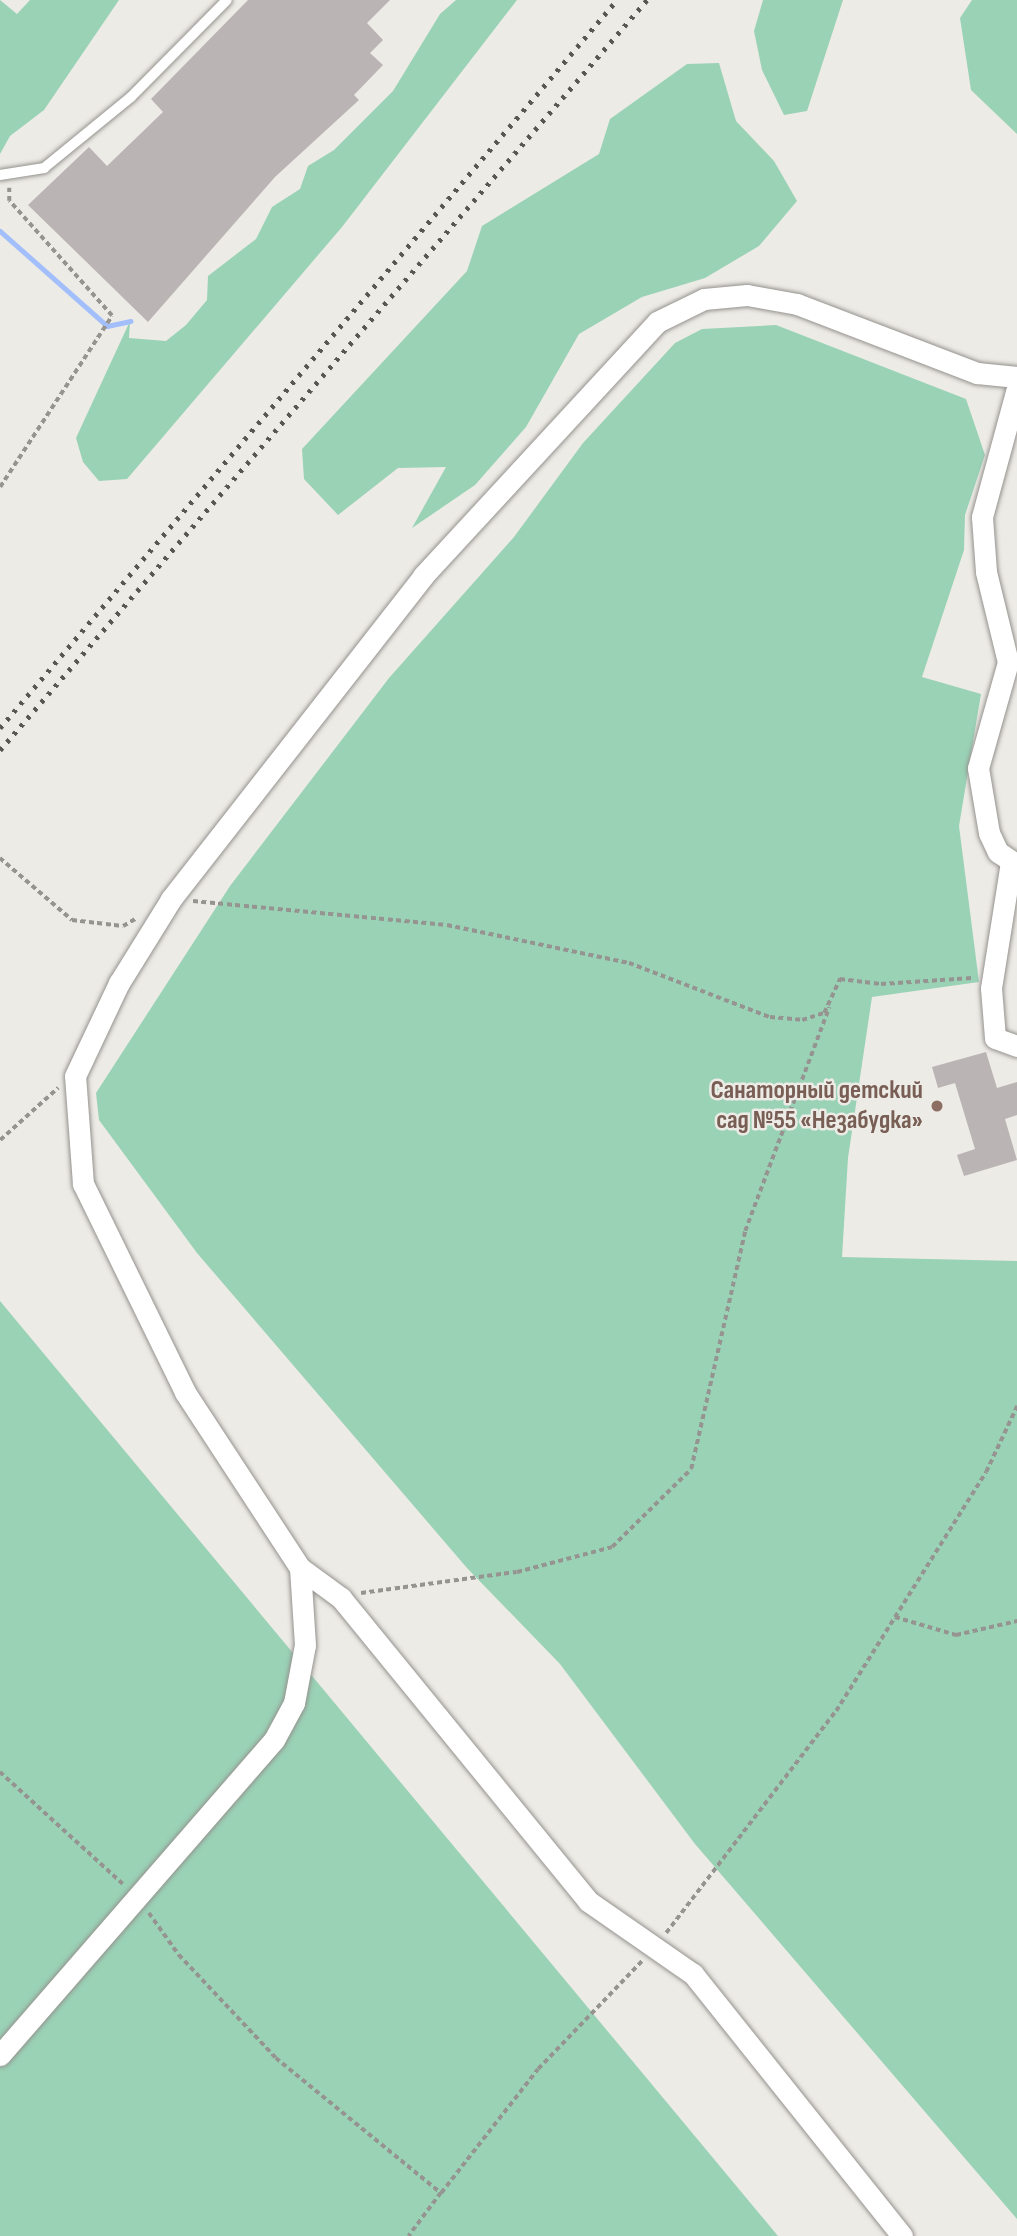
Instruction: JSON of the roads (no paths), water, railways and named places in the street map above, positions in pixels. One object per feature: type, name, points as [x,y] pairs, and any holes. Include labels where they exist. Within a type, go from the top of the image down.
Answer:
[{"type":"street","points":[[902,2236],[693,1974],[588,1901],[341,1598],[300,1568],[185,1392],[110,1249],[83,1184],[75,1076],[119,983],[171,899],[423,576],[657,322],[704,299],[747,295],[797,304],[977,373],[1017,377]]},
{"type":"street","points":[[1017,388],[981,540],[1004,632],[1011,687],[978,768],[989,833],[1014,864],[992,980],[995,1038],[1017,1046]]},
{"type":"street","points":[[0,2055],[274,1740],[294,1703],[305,1644],[300,1568]]},
{"type":"lane","points":[[5,175],[44,168],[89,133],[227,0]]},
{"type":"waterway","points":[[0,231],[107,326],[130,321]]},
{"type":"railway","points":[[0,728],[617,0]]},
{"type":"railway","points":[[0,750],[647,0]]},
{"type":"place","name":"Санаторный детский сад №55 «Незабудка»","points":[[937,1106]]}]
